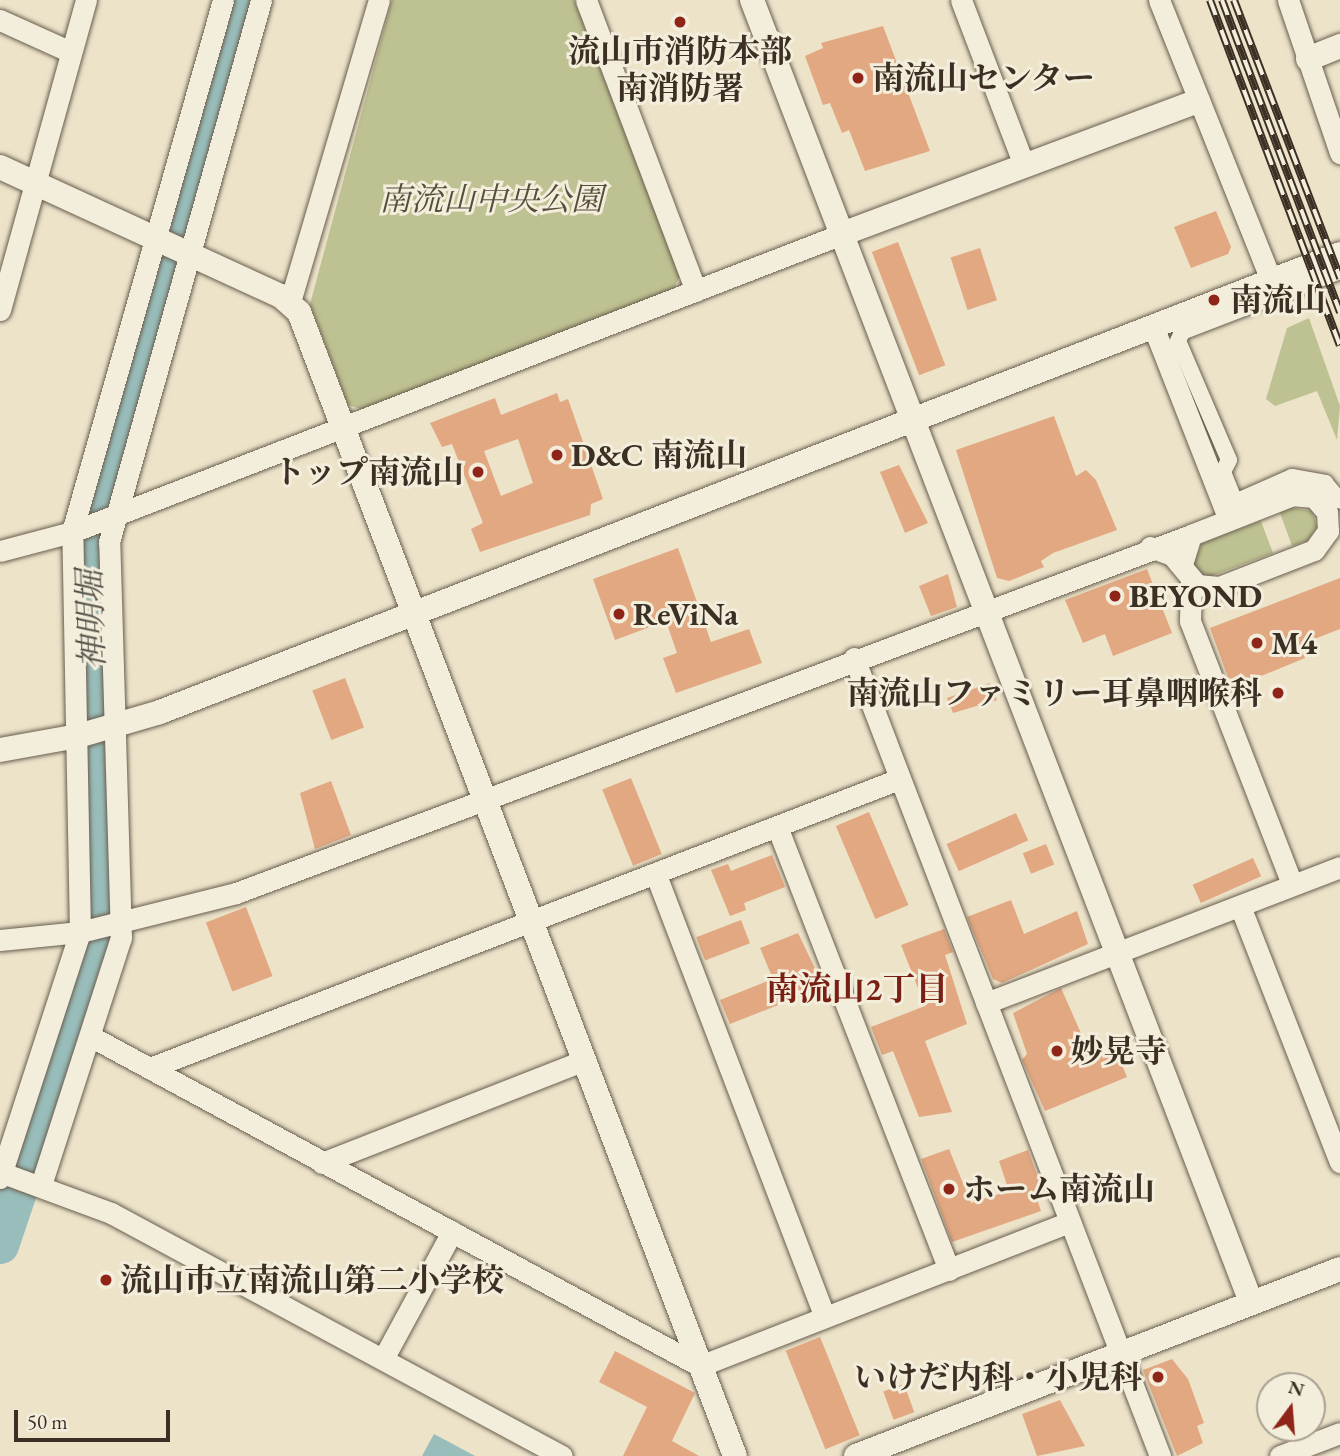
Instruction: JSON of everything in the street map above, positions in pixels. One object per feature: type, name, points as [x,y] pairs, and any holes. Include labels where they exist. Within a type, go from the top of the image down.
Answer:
[{"type":"street","points":[[0,310],[86,0]]},
{"type":"street","points":[[223,0],[173,248],[109,542],[97,732],[80,932],[3,1175],[37,1184],[111,1213],[562,1456]]},
{"type":"street","points":[[37,1184],[90,1036],[121,923],[72,532],[261,0]]},
{"type":"street","points":[[379,0],[290,302],[344,428],[735,1456]]},
{"type":"street","points":[[586,0],[696,291]]},
{"type":"street","points":[[752,0],[1251,1302]]},
{"type":"street","points":[[961,0],[1024,165]]},
{"type":"street","points":[[1159,0],[1271,280]]},
{"type":"street","points":[[1288,0],[1340,153]]},
{"type":"street","points":[[0,20],[71,52]]},
{"type":"street","points":[[1308,59],[1340,47]]},
{"type":"street","points":[[0,551],[72,532],[115,513],[344,428],[842,234],[1198,101]]},
{"type":"street","points":[[0,167],[290,302]]},
{"type":"street","points":[[0,750],[97,732],[914,424],[1153,326],[1340,254]]},
{"type":"street","points":[[1314,550],[1336,514],[1325,483],[1292,477],[1235,502],[1223,472],[1229,460],[1178,341],[1182,332],[1340,271]]},
{"type":"street","points":[[1153,326],[1229,520]]},
{"type":"street","points":[[0,940],[80,932],[236,894],[485,802],[985,608],[1150,547],[1191,535],[1293,495],[1314,497],[1336,514]]},
{"type":"street","points":[[1191,535],[1186,572],[1190,621],[1292,884]]},
{"type":"street","points":[[1190,621],[1219,587],[1340,539]]},
{"type":"street","points":[[1150,547],[1186,572],[1219,587]]},
{"type":"street","points":[[853,658],[1160,1456]]},
{"type":"street","points":[[150,1068],[778,829],[899,779]]},
{"type":"street","points":[[778,829],[949,1270]]},
{"type":"street","points":[[986,1003],[1340,867]]},
{"type":"street","points":[[656,875],[825,1317]]},
{"type":"street","points":[[1240,906],[1340,1162]]},
{"type":"street","points":[[90,1036],[700,1366],[1070,1222]]},
{"type":"street","points":[[322,1163],[585,1060]]},
{"type":"street","points":[[383,1359],[452,1232]]},
{"type":"street","points":[[856,1456],[1340,1269]]},
{"type":"street","points":[[1280,1456],[1340,1433]]},
{"type":"green space","name":"南流山中央公園","points":[[392,0],[574,0],[680,275],[674,289],[364,410],[348,405],[310,304]]},
{"type":"green space","points":[[1309,318],[1340,406],[1337,440],[1317,391],[1275,406],[1266,399],[1287,328]]},
{"type":"green space","points":[[1291,508],[1312,511],[1317,526],[1309,540],[1292,546],[1280,513]]},
{"type":"green space","points":[[1261,521],[1273,553],[1209,577],[1192,567],[1202,543]]},
{"type":"water","points":[[434,1434],[475,1456],[422,1456]]},
{"type":"building","name":"南流山センター","points":[[883,26],[930,151],[865,171],[849,130],[842,133],[830,103],[823,105],[805,56],[823,48],[821,43]]},
{"type":"building","points":[[1216,211],[1231,247],[1228,254],[1191,268],[1174,227]]},
{"type":"building","points":[[898,242],[945,365],[919,375],[872,252]]},
{"type":"building","points":[[980,248],[997,300],[968,310],[951,258]]},
{"type":"building","points":[[557,393],[560,402],[568,399],[603,499],[591,504],[590,515],[480,552],[471,529],[483,523],[452,444],[442,447],[430,423],[495,398],[501,415]],"holes":[[[518,439],[533,483],[501,496],[484,451]]]},
{"type":"building","points":[[1054,416],[1076,476],[1086,470],[1096,480],[1117,530],[1053,553],[1041,561],[1044,567],[1009,581],[997,578],[956,450]]},
{"type":"building","points":[[899,465],[928,523],[905,533],[880,472]]},
{"type":"building","points":[[678,548],[711,642],[749,629],[762,663],[676,693],[663,658],[677,653],[666,621],[615,640],[593,579]]},
{"type":"building","points":[[1147,569],[1172,633],[1113,656],[1105,634],[1083,643],[1065,600]]},
{"type":"building","points":[[948,574],[957,607],[931,616],[919,586]]},
{"type":"building","name":"M4","points":[[1340,578],[1340,629],[1299,645],[1305,658],[1232,688],[1210,628]]},
{"type":"building","points":[[345,678],[364,727],[331,740],[312,691]]},
{"type":"building","points":[[990,683],[997,700],[953,713],[947,698]]},
{"type":"building","points":[[631,778],[662,854],[633,866],[602,790]]},
{"type":"building","points":[[331,781],[351,835],[315,849],[300,793]]},
{"type":"building","points":[[869,812],[908,905],[875,919],[836,826]]},
{"type":"building","points":[[1016,813],[1028,840],[959,871],[947,844]]},
{"type":"building","points":[[1046,844],[1054,864],[1031,874],[1023,853]]},
{"type":"building","points":[[772,855],[785,887],[744,903],[746,910],[730,916],[711,870],[728,864],[731,871]]},
{"type":"building","points":[[1253,858],[1261,876],[1201,903],[1193,885]]},
{"type":"building","points":[[1011,900],[1024,934],[1077,911],[1088,944],[1002,983],[993,979],[967,917]]},
{"type":"building","points":[[246,907],[273,976],[232,991],[206,922]]},
{"type":"building","points":[[741,920],[750,943],[705,961],[696,937]]},
{"type":"building","points":[[944,929],[953,952],[945,955],[967,1024],[925,1041],[952,1112],[919,1117],[893,1051],[882,1055],[871,1027],[925,1006],[901,945]]},
{"type":"building","points":[[798,933],[824,987],[730,1024],[720,1000],[773,979],[760,948]]},
{"type":"building","name":"妙晃寺","points":[[1061,988],[1092,1058],[1115,1048],[1127,1077],[1045,1111],[1022,1060],[1027,1054],[1013,1013]]},
{"type":"building","name":"ホーム南流山","points":[[949,1149],[971,1203],[1009,1191],[999,1161],[1028,1150],[1044,1194],[1036,1196],[1041,1211],[952,1242],[921,1159]]},
{"type":"building","points":[[820,1337],[860,1435],[825,1449],[786,1351]]},
{"type":"building","points":[[615,1351],[695,1393],[672,1441],[699,1456],[623,1456],[647,1407],[599,1382]]},
{"type":"building","points":[[1172,1359],[1188,1379],[1204,1423],[1197,1426],[1203,1443],[1177,1456],[1143,1370]]},
{"type":"building","points":[[904,1384],[914,1412],[894,1420],[883,1392]]},
{"type":"building","points":[[1060,1400],[1085,1446],[1037,1456],[1022,1414]]},
{"type":"waterway","name":"神明堀","points":[[0,1245],[102,942],[88,550],[241,0]]},
{"type":"railway","points":[[1210,0],[1340,345]]},
{"type":"railway","points":[[1222,0],[1340,312]]},
{"type":"railway","points":[[1234,0],[1340,278]]},
{"type":"place","name":"流山市消防本部 南消防署","points":[[680,22]]},
{"type":"place","name":"南流山センター","points":[[858,78]]},
{"type":"place","name":"南流山","points":[[1214,300]]},
{"type":"place","name":"D&C 南流山","points":[[557,455]]},
{"type":"place","name":"トップ南流山","points":[[478,472]]},
{"type":"place","name":"BEYOND","points":[[1115,596]]},
{"type":"place","name":"ReViNa","points":[[619,614]]},
{"type":"place","name":"M4","points":[[1257,643]]},
{"type":"place","name":"南流山ファミリー耳鼻咽喉科","points":[[1278,693]]},
{"type":"place","name":"妙晃寺","points":[[1057,1051]]},
{"type":"place","name":"ホーム南流山","points":[[949,1189]]},
{"type":"place","name":"流山市立南流山第二小学校","points":[[106,1280]]},
{"type":"place","name":"いけだ内科・小児科","points":[[1158,1377]]},
{"type":"district","name":"南流山2丁目","points":[[857,989]]}]
